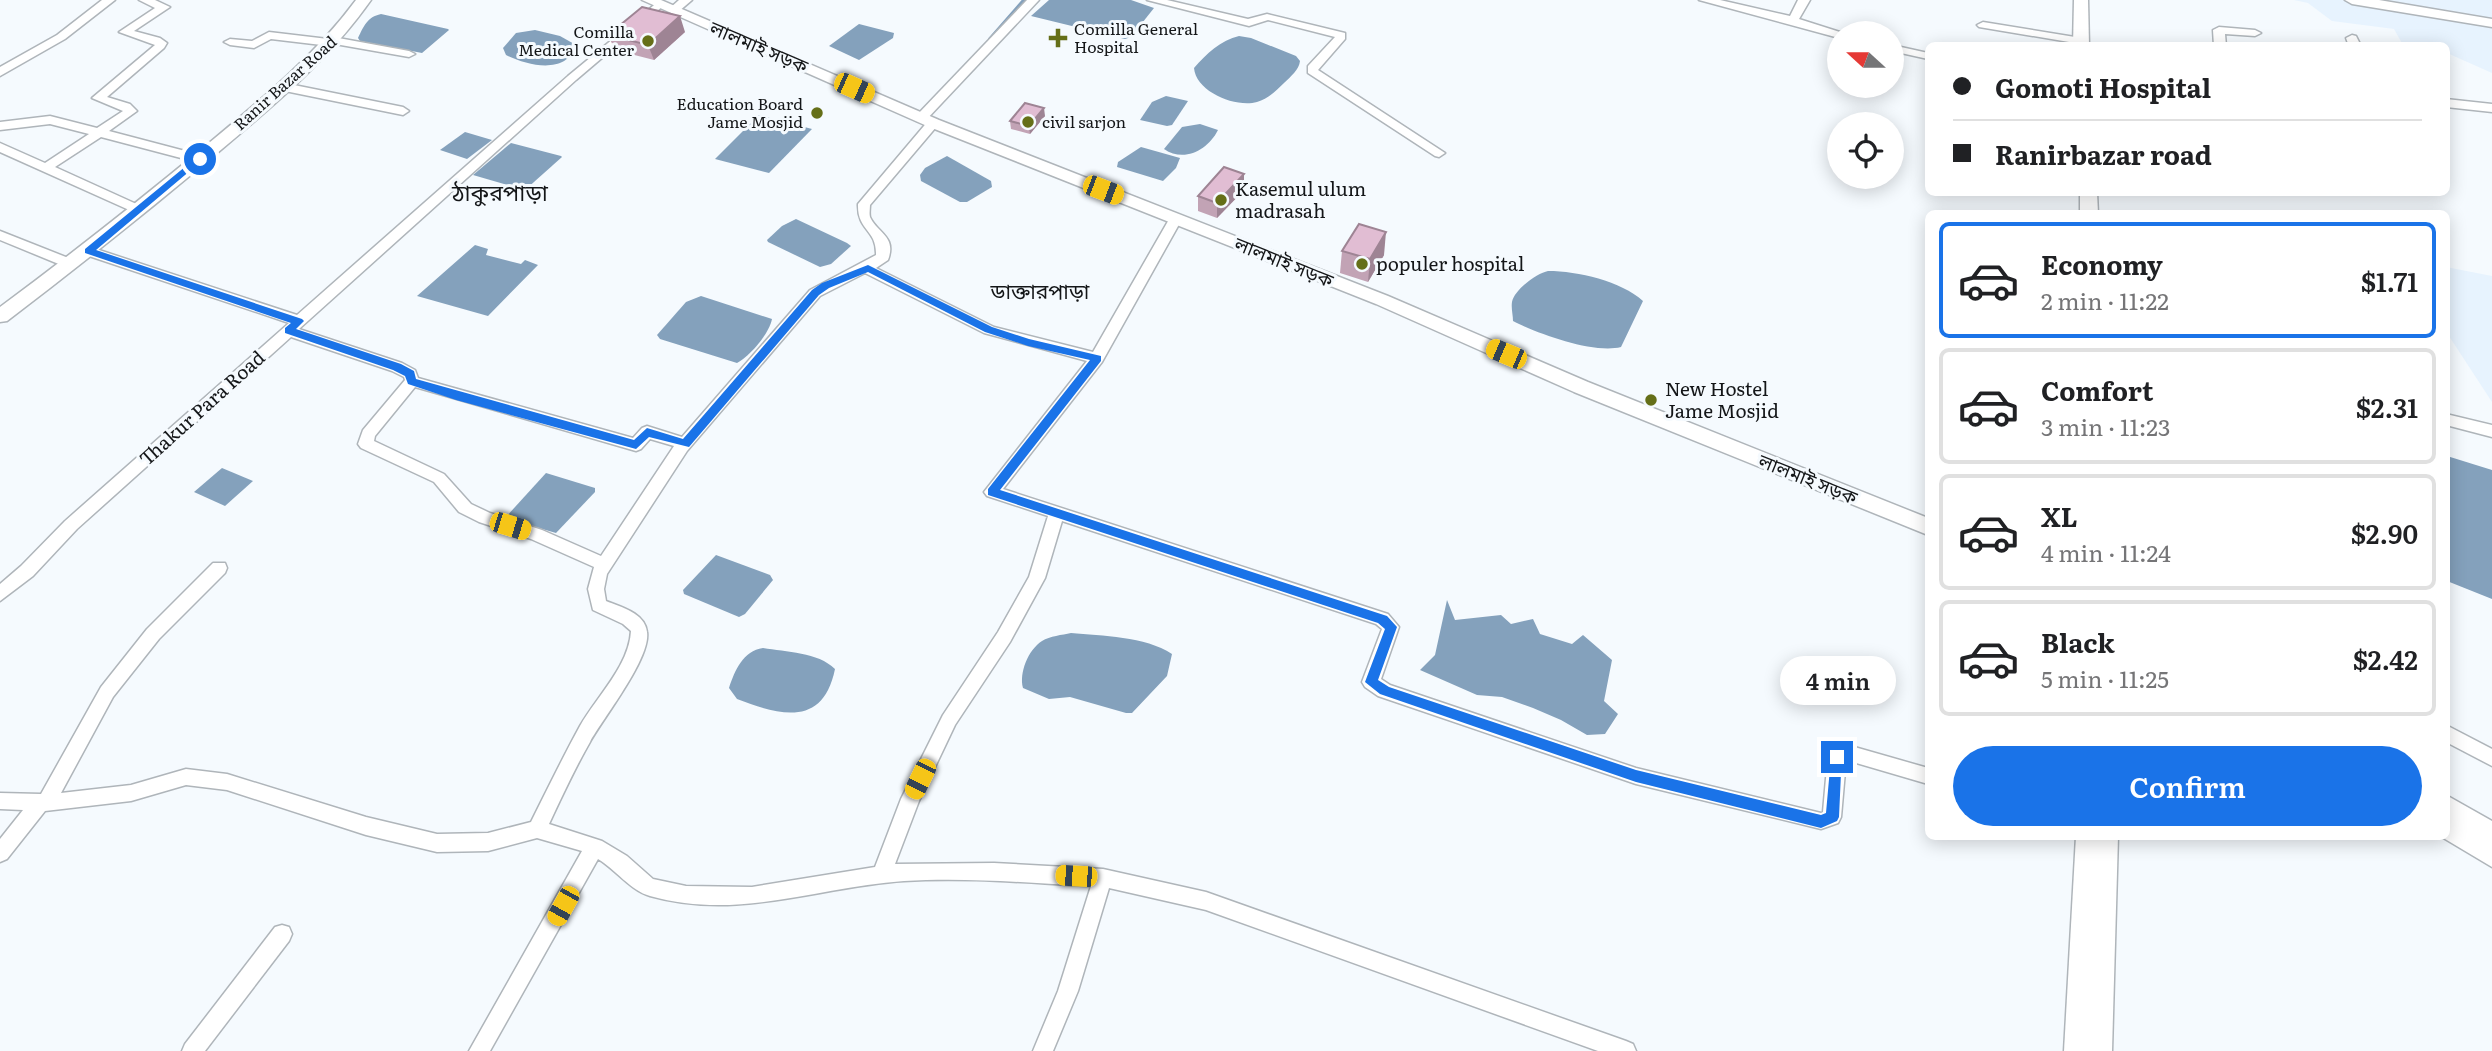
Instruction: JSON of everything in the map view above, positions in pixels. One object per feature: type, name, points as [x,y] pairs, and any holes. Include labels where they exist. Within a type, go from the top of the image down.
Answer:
[{"type":"main road","name":"Ranir Bazar Road","points":[[0,316],[88,251],[284,87],[344,29],[364,0]]},
{"type":"main road","points":[[2081,0],[2081,42]]},
{"type":"main road","points":[[2352,0],[2492,23]]},
{"type":"main road","points":[[2428,0],[2492,11]]},
{"type":"main road","name":"লালমাই সড়ক","points":[[667,4],[927,120],[1382,300],[1581,387],[1925,527]]},
{"type":"main road","points":[[2450,808],[2492,834]]},
{"type":"main road","points":[[2450,829],[2492,855]]},
{"type":"main road","points":[[2078,1051],[2097,845]]},
{"type":"main road","points":[[2097,845],[2098,1051]]},
{"type":"street","points":[[0,72],[61,37],[109,0]]},
{"type":"street","points":[[46,168],[131,111],[98,98],[161,43],[125,32],[164,7],[145,0]]},
{"type":"street","points":[[537,829],[590,724],[608,699],[638,641],[639,629],[635,623],[599,605],[595,592],[596,578],[604,564],[685,444],[815,293],[826,285],[868,269],[883,257],[885,247],[864,218],[863,204],[927,120],[1033,0]]},
{"type":"street","points":[[1153,0],[1249,23],[1267,17],[1341,34],[1312,71],[1439,153]]},
{"type":"street","points":[[1705,0],[1722,2],[1827,31]]},
{"type":"street","points":[[1793,21],[1804,0]]},
{"type":"street","name":"Thakur Para Road","points":[[0,594],[27,571],[71,525],[572,78],[667,4]]},
{"type":"street","points":[[1983,25],[2076,42]]},
{"type":"street","points":[[2220,42],[2219,30],[2255,33]]},
{"type":"street","points":[[230,42],[251,45],[266,36],[274,35],[409,54]]},
{"type":"street","points":[[1904,51],[1925,55]]},
{"type":"street","points":[[284,87],[402,111]]},
{"type":"street","points":[[2450,103],[2492,108]]},
{"type":"street","points":[[0,126],[50,120],[200,159]]},
{"type":"street","points":[[0,147],[138,210]]},
{"type":"street","points":[[1176,219],[1097,358],[992,492],[1382,620],[1391,627],[1371,682],[1384,691],[1636,776],[1821,821],[1832,817],[1837,757],[1844,752],[1925,775]]},
{"type":"street","points":[[0,234],[71,264]]},
{"type":"street","points":[[88,251],[294,326],[397,367],[410,374],[412,381]]},
{"type":"street","points":[[868,269],[989,330],[1097,358]]},
{"type":"street","points":[[412,381],[456,396],[636,445],[647,432],[685,444]]},
{"type":"street","points":[[412,381],[368,434],[366,444],[439,478],[465,509],[536,534],[604,564]]},
{"type":"street","points":[[2450,420],[2492,430]]},
{"type":"street","points":[[883,875],[910,799],[949,720],[1004,637],[1037,578],[1057,513]]},
{"type":"street","points":[[0,853],[43,803],[107,692],[153,634],[219,568]]},
{"type":"street","points":[[2450,735],[2492,758]]},
{"type":"street","points":[[0,801],[43,803],[131,793],[186,777],[227,782],[366,826],[437,843],[488,842],[537,829],[595,847],[620,862],[649,887],[686,895],[752,896],[902,872],[994,872],[1103,878],[1206,901],[1626,1051]]},
{"type":"street","points":[[479,1051],[595,847]]},
{"type":"street","points":[[1044,1051],[1068,991],[1103,878]]},
{"type":"street","points":[[192,1051],[282,934]]},
{"type":"shaded area","points":[[2294,0],[2492,0],[2492,73],[2450,54],[2450,42],[2401,42],[2394,29],[2332,21],[2308,3]]},
{"type":"shaded area","points":[[2450,268],[2492,276],[2492,402],[2450,338]]},
{"type":"water","points":[[1049,0],[1131,0],[1154,8],[1131,37],[1125,39],[1031,16]]},
{"type":"water","points":[[381,14],[449,30],[422,53],[360,41],[358,38],[366,23]]},
{"type":"water","points":[[859,24],[894,33],[893,38],[859,60],[829,46]]},
{"type":"water","points":[[535,30],[560,36],[576,45],[564,61],[556,64],[535,65],[506,55],[503,48],[516,33]]},
{"type":"water","points":[[1239,36],[1296,56],[1300,61],[1294,73],[1278,89],[1257,102],[1239,103],[1218,96],[1196,77],[1194,68],[1214,48]]},
{"type":"water","points":[[1166,96],[1188,101],[1172,125],[1140,120],[1152,102]]},
{"type":"water","points":[[759,115],[812,129],[769,173],[715,159]]},
{"type":"water","points":[[1200,124],[1218,130],[1202,148],[1179,155],[1164,149],[1182,127]]},
{"type":"water","points":[[465,132],[492,140],[467,159],[440,150]]},
{"type":"water","points":[[511,143],[562,157],[525,190],[473,175]]},
{"type":"water","points":[[1141,147],[1180,158],[1176,168],[1163,181],[1117,167],[1118,162]]},
{"type":"water","points":[[947,156],[991,181],[992,187],[967,202],[960,202],[921,181],[920,175],[925,168]]},
{"type":"water","points":[[796,219],[851,246],[831,264],[820,267],[768,242],[782,226]]},
{"type":"water","points":[[475,245],[488,249],[486,255],[521,264],[525,260],[538,265],[488,316],[417,296]]},
{"type":"water","points":[[1548,271],[1572,273],[1611,283],[1643,301],[1621,347],[1596,348],[1582,345],[1551,337],[1513,321],[1512,302],[1517,292],[1532,279]]},
{"type":"water","points":[[701,296],[772,319],[758,344],[737,363],[660,339],[657,335],[686,302]]},
{"type":"water","points":[[2450,457],[2492,470],[2492,599],[2450,582]]},
{"type":"water","points":[[222,468],[253,481],[225,506],[194,492]]},
{"type":"water","points":[[546,473],[595,488],[595,492],[556,533],[505,518]]},
{"type":"water","points":[[716,555],[770,575],[773,580],[745,614],[739,617],[684,594],[683,590]]},
{"type":"water","points":[[1447,600],[1455,620],[1501,615],[1511,624],[1533,619],[1540,634],[1572,644],[1583,635],[1612,660],[1604,701],[1618,714],[1605,734],[1587,735],[1533,708],[1502,697],[1477,695],[1420,670],[1435,655]]},
{"type":"water","points":[[1071,633],[1123,638],[1161,648],[1172,654],[1167,676],[1132,713],[1070,697],[1049,699],[1023,688],[1024,669],[1037,645],[1045,639]]},
{"type":"water","points":[[763,648],[811,656],[835,669],[829,688],[821,701],[798,712],[784,712],[737,699],[729,688],[737,668],[750,653]]},
{"type":"building","points":[[642,7],[680,16],[648,45],[608,35]]},
{"type":"building","points":[[1025,103],[1044,108],[1029,126],[1010,121]]},
{"type":"building","points":[[1224,167],[1244,174],[1217,203],[1198,196]]},
{"type":"building","points":[[1359,224],[1386,232],[1370,259],[1342,251]]},
{"type":"waterway","points":[[990,39],[1024,0]]},
{"type":"place","name":"Comilla General Hospital","points":[[1058,38]]},
{"type":"place","name":"Comilla Medical Center","points":[[648,41]]},
{"type":"place","name":"Education Board Jame Mosjid","points":[[817,113]]},
{"type":"place","name":"civil sarjon","points":[[1028,122]]},
{"type":"place","name":"Kasemul ulum madrasah","points":[[1221,200]]},
{"type":"place","name":"populer hospital","points":[[1362,264]]},
{"type":"place","name":"New Hostel Jame Mosjid","points":[[1651,400]]},
{"type":"district","name":"ঠাকুরপাড়া","points":[[500,193]]},
{"type":"district","name":"ডাক্তারপাড়া","points":[[1040,292]]},
{"type":"route","points":[[200,159],[88,251],[299,321],[289,331],[397,367],[410,374],[412,381],[456,396],[636,445],[647,432],[685,444],[815,293],[826,285],[868,269],[989,330],[1097,358],[992,492],[1382,620],[1391,627],[1371,682],[1384,691],[1636,776],[1821,821],[1832,817],[1837,757]]}]
